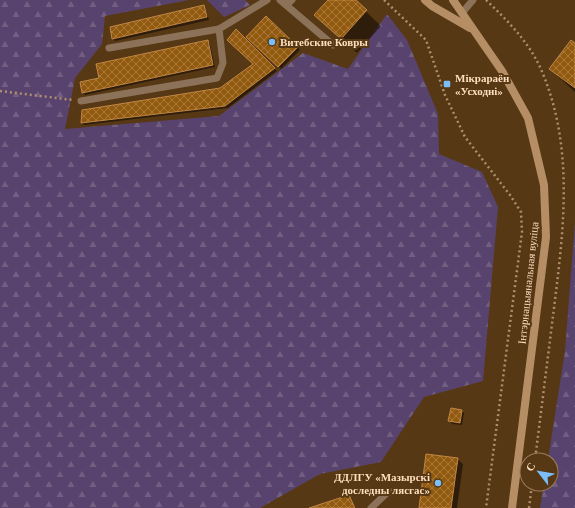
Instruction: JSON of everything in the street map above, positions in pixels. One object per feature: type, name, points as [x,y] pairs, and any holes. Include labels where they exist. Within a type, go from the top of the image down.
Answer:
[{"type":"main road","name":"Інтэрнацыянальная вуліца","points":[[425,0],[432,6],[472,28]]},
{"type":"main road","name":"Інтэрнацыянальная вуліца","points":[[453,0],[502,71],[528,118],[544,185],[546,237],[512,508]]},
{"type":"lane","points":[[109,48],[219,29],[267,0]]},
{"type":"lane","points":[[280,0],[289,3],[333,45]]},
{"type":"lane","points":[[462,13],[473,0]]},
{"type":"lane","points":[[81,101],[217,78],[223,63],[219,29]]},
{"type":"lane","points":[[371,508],[388,492],[405,491]]},
{"type":"path","points":[[384,0],[426,40],[434,58],[445,95],[465,137],[510,195],[521,212],[522,232],[486,508]]},
{"type":"path","points":[[0,91],[81,101]]},
{"type":"path","points":[[530,508],[531,492]]},
{"type":"green space","points":[[0,0],[189,0],[105,16],[102,44],[75,78],[65,129],[219,116],[303,53],[348,69],[387,14],[407,40],[438,114],[439,154],[482,172],[498,207],[483,381],[424,397],[381,462],[320,474],[260,508],[0,508]]},
{"type":"green space","points":[[207,0],[245,0],[250,5],[224,17]]},
{"type":"green space","points":[[575,222],[575,508],[540,508],[543,492],[559,492],[559,452],[549,452],[565,351]]},
{"type":"building","points":[[328,0],[356,0],[367,10],[341,39],[314,15]]},
{"type":"building","points":[[204,5],[207,17],[112,39],[110,27]]},
{"type":"building","name":"Витебские Ковры","points":[[266,16],[298,47],[278,67],[246,37]]},
{"type":"building","points":[[236,29],[275,68],[225,106],[81,123],[82,110],[220,88],[253,64],[227,40]]},
{"type":"building","points":[[208,40],[213,65],[82,93],[80,82],[99,78],[96,64]]},
{"type":"building","points":[[571,40],[575,43],[575,88],[549,69]]},
{"type":"building","points":[[451,408],[462,410],[460,423],[448,421]]},
{"type":"building","name":"ДДЛГУ «Мазырскі доследны лясгас»","points":[[426,454],[458,458],[451,508],[419,508]]},
{"type":"building","points":[[349,495],[355,508],[309,508]]},
{"type":"place","name":"Витебские Ковры","points":[[272,42]]},
{"type":"place","name":"Мікрараён «Усходні»","points":[[447,84]]},
{"type":"place","name":"ДДЛГУ «Мазырскі доследны лясгас»","points":[[438,483]]}]
